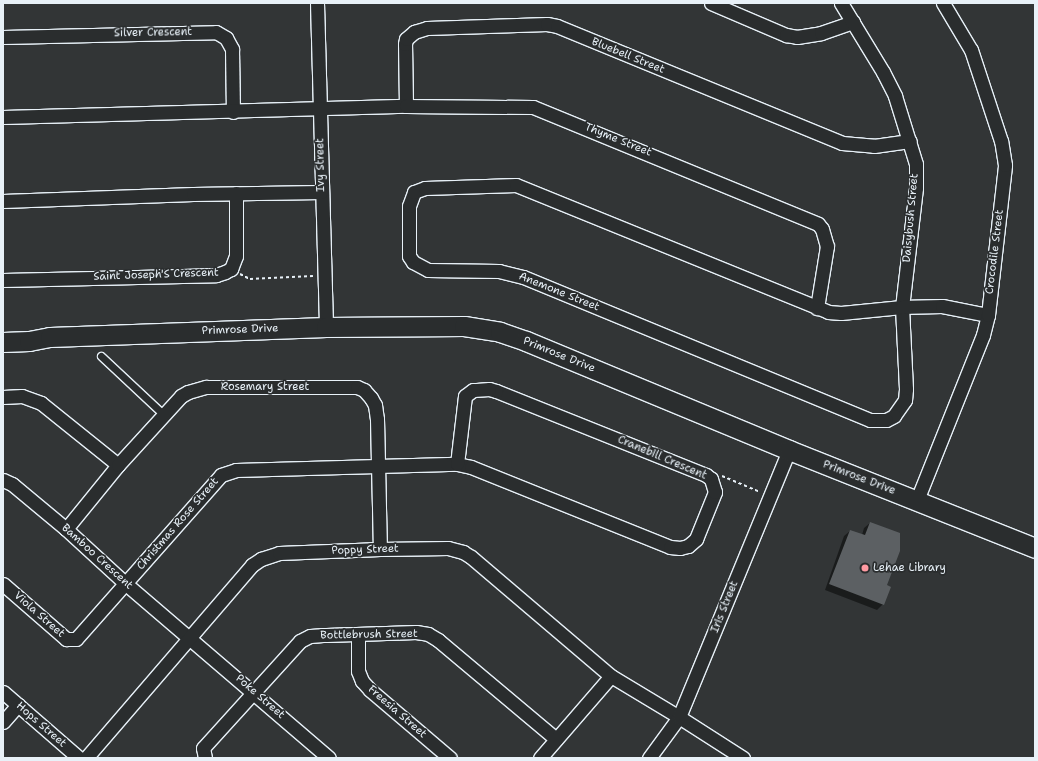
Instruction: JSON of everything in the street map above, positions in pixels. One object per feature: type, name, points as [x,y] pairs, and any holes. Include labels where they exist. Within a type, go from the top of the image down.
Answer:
[{"type":"street","name":"Ivy Street","points":[[317,3],[321,192],[326,327]]},
{"type":"street","points":[[711,3],[786,34],[797,36],[821,33],[853,22]]},
{"type":"street","name":"Daisybush Street","points":[[842,3],[895,96],[910,141],[917,177],[902,307]]},
{"type":"street","name":"Crocodile Street","points":[[917,500],[978,349],[988,315],[1004,181],[1004,154],[971,50],[943,3]]},
{"type":"street","name":"Bluebell Street","points":[[406,106],[405,44],[406,39],[414,32],[427,28],[547,24],[564,29],[842,143],[874,146],[910,141]]},
{"type":"street","name":"Silver Crescent","points":[[3,37],[216,32],[226,38],[232,49],[233,112]]},
{"type":"street","name":"Thyme Street","points":[[320,109],[406,106],[533,106],[812,220],[822,229],[826,246],[817,308]]},
{"type":"street","points":[[3,117],[320,109]]},
{"type":"street","name":"Anemone Street","points":[[902,307],[906,380],[904,400],[894,416],[886,420],[870,420],[523,276],[499,271],[428,270],[420,267],[413,262],[410,256],[409,206],[411,196],[414,192],[425,188],[516,185],[817,308],[836,313],[902,307],[942,306],[988,315]]},
{"type":"street","points":[[3,201],[236,193],[321,192]]},
{"type":"street","name":"Saint Joseph'S Crescent","points":[[3,280],[216,275],[225,272],[231,269],[236,256],[236,193]]},
{"type":"street","name":"Primrose Drive","points":[[3,342],[50,337],[326,327],[464,326],[500,332],[526,341],[789,450],[1035,548]]},
{"type":"street","name":"Primrose Drive","points":[[3,334],[26,334],[50,337]]},
{"type":"street","name":"Rosemary Street","points":[[66,529],[118,465],[181,396],[188,392],[206,388],[358,387],[368,394],[374,405],[377,419],[380,548]]},
{"type":"street","name":"Cranebill Crescent","points":[[378,466],[457,464],[471,467],[670,548],[688,546],[696,539],[715,492],[711,479],[691,468],[506,394],[488,389],[473,390],[465,396],[457,464]]},
{"type":"street","points":[[3,397],[22,396],[41,403],[118,465]]},
{"type":"street","name":"Iris Street","points":[[649,758],[680,717],[789,450]]},
{"type":"street","name":"Christmas Rose Street","points":[[126,584],[221,475],[228,471],[244,469],[378,466]]},
{"type":"street","name":"Bamboo Crescent","points":[[3,480],[12,484],[66,529],[126,584],[190,637]]},
{"type":"street","name":"Poppy Street","points":[[86,758],[252,565],[261,559],[279,553],[380,548],[448,548],[463,552],[471,557],[611,676],[680,717],[743,758]]},
{"type":"street","name":"Viola Street","points":[[3,584],[66,639],[72,640],[79,636],[126,584]]},
{"type":"street","name":"Bottlebrush Street","points":[[205,758],[203,748],[300,641],[310,636],[416,632],[428,634],[438,640],[556,739]]},
{"type":"street","name":"Freesia Street","points":[[358,634],[358,671],[362,681],[370,690],[450,758]]},
{"type":"street","name":"Poke Street","points":[[190,637],[329,758]]},
{"type":"street","points":[[540,758],[611,676]]},
{"type":"street","name":"Hops Street","points":[[3,692],[79,758]]},
{"type":"street","points":[[3,722],[18,705]]},
{"type":"lane","points":[[101,356],[164,415]]},
{"type":"path","points":[[231,269],[250,279],[324,276]]},
{"type":"path","points":[[711,479],[722,476],[771,496]]},
{"type":"building","name":"Lehae Library","points":[[870,522],[900,533],[900,551],[887,585],[891,587],[884,605],[829,584],[850,530],[865,535]]},
{"type":"place","name":"Lehae Library","points":[[865,568]]}]
